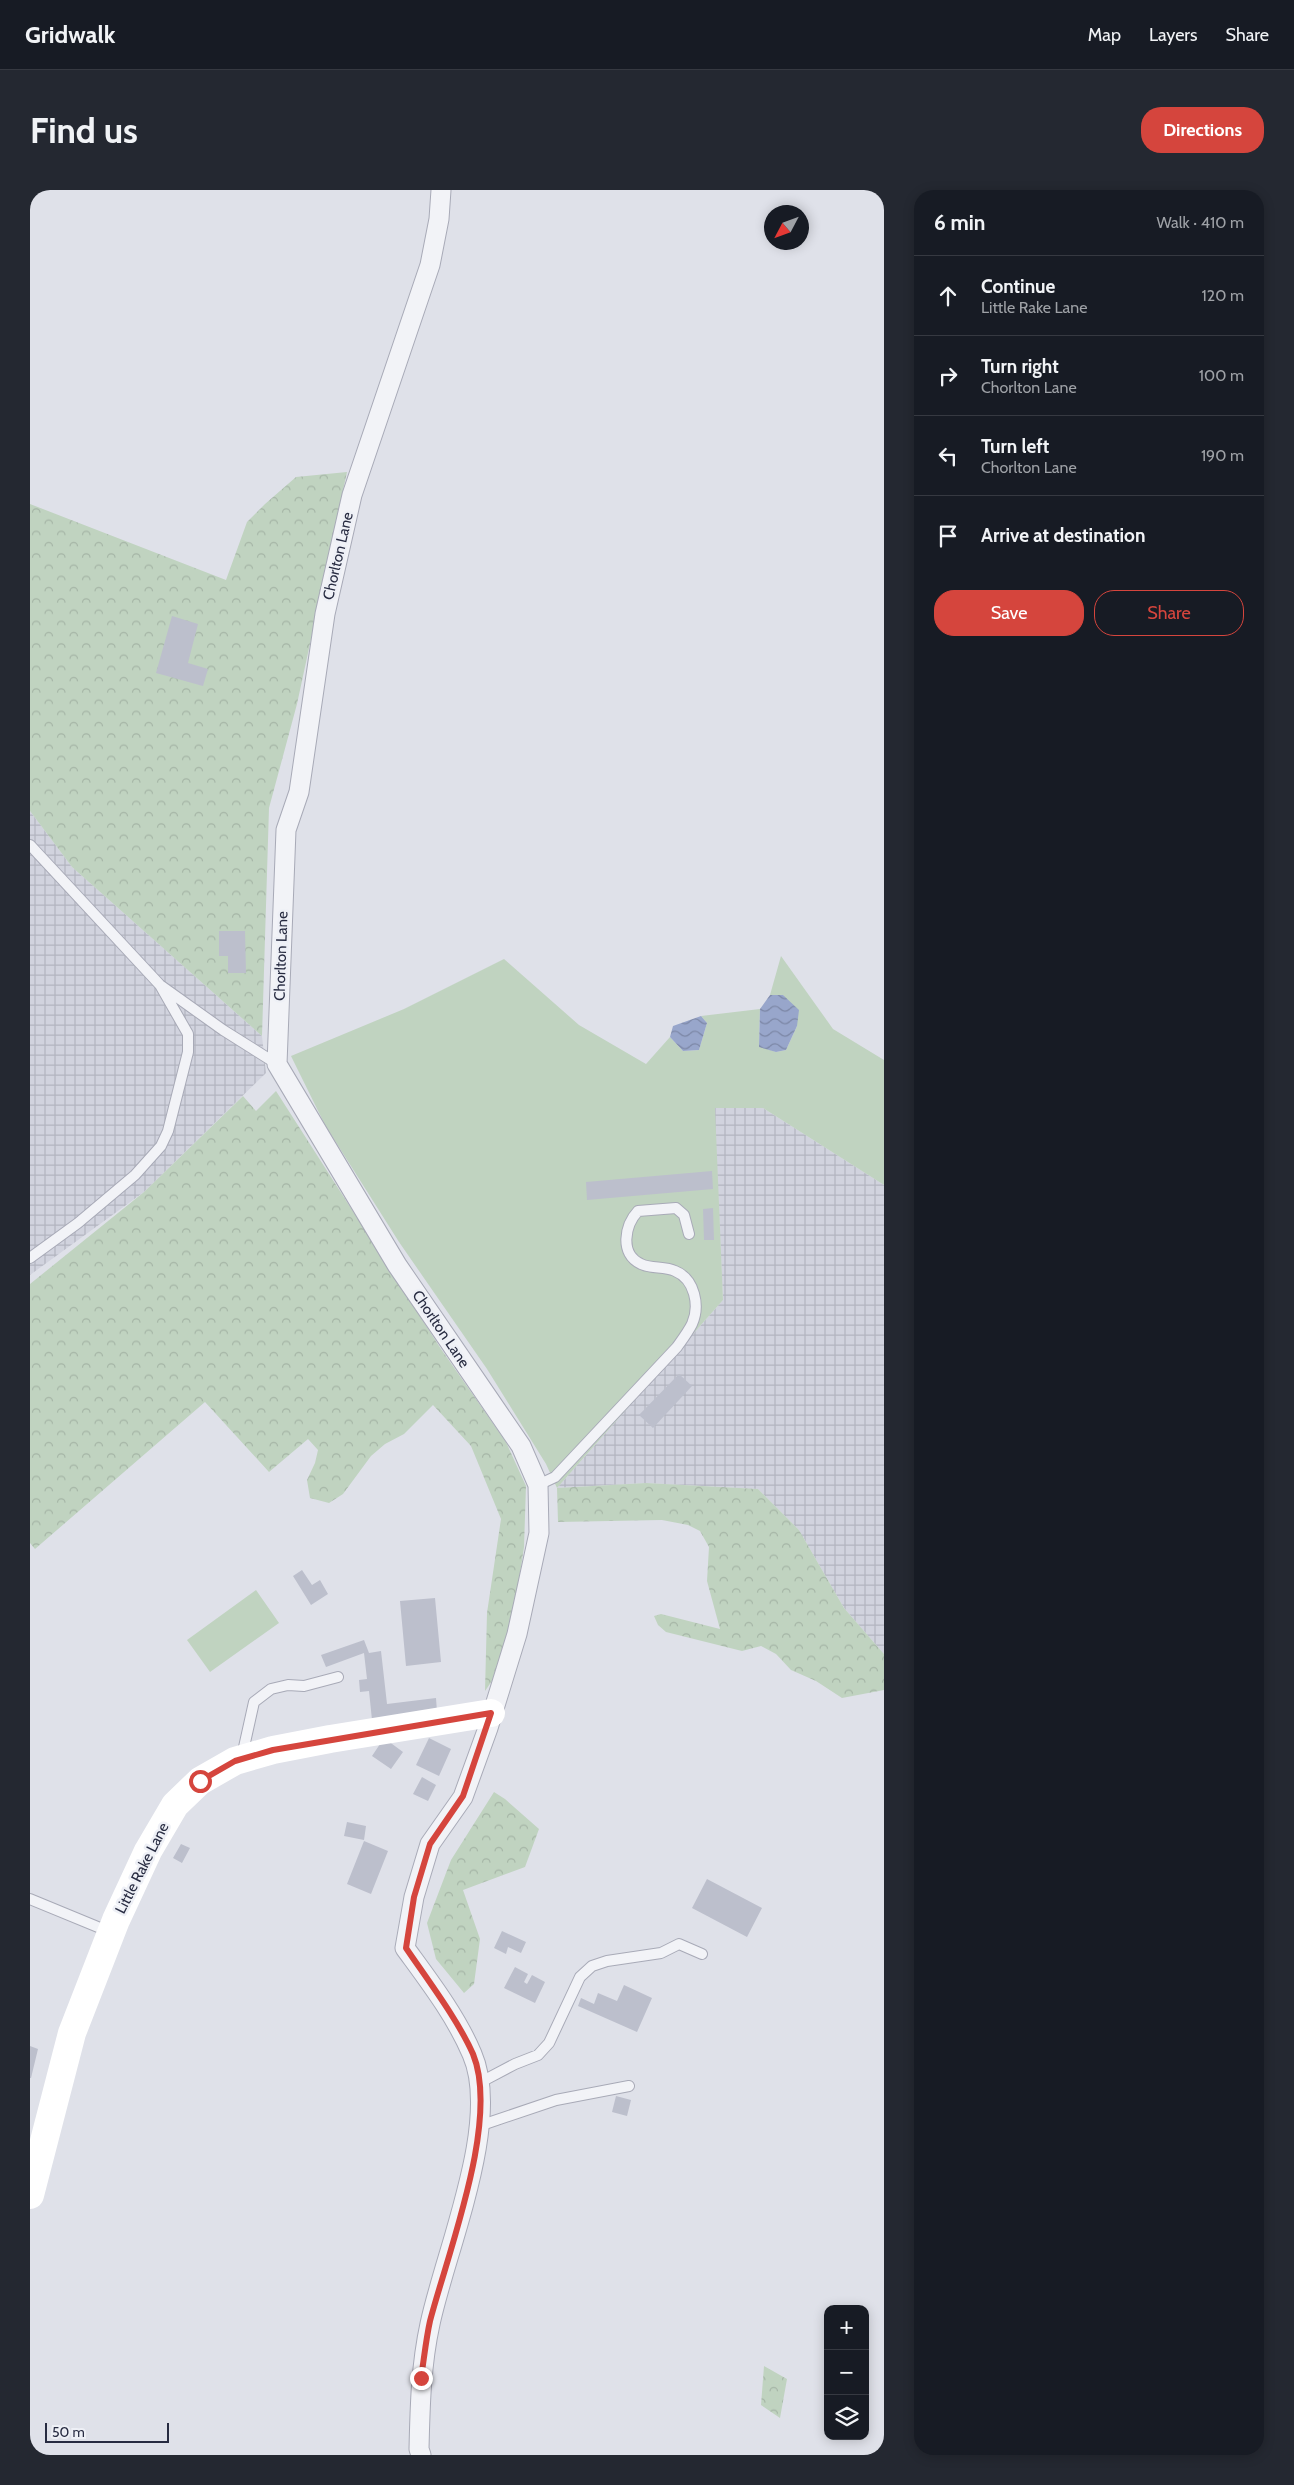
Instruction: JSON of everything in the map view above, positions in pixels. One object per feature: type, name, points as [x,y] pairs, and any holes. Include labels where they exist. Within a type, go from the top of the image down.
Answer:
[{"type":"street","name":"Chorlton Lane","points":[[421,2455],[419,2448],[421,2378],[430,2323],[456,2231],[478,2140],[481,2093],[473,2054],[442,2001],[406,1948],[414,1897],[430,1844],[463,1796],[517,1634],[539,1533],[538,1485],[521,1446],[397,1265],[277,1064],[286,830],[299,792],[325,614],[352,495],[430,265],[439,219],[441,190]]},
{"type":"street","name":"Little Rake Lane","points":[[30,2195],[34,2164],[72,2033],[111,1932],[148,1851],[175,1805],[200,1781],[241,1759],[330,1739],[491,1713]]},
{"type":"lane","points":[[30,845],[160,985],[223,1030],[277,1064]]},
{"type":"lane","points":[[30,1258],[78,1223],[135,1175],[161,1146],[168,1131],[188,1052],[188,1034],[160,985]]},
{"type":"lane","points":[[538,1485],[555,1477],[677,1347],[692,1324],[696,1311],[694,1291],[687,1280],[677,1271],[641,1264],[634,1258],[627,1246],[627,1232],[630,1219],[638,1211],[676,1208],[684,1215],[689,1234]]},
{"type":"lane","points":[[241,1759],[254,1702],[260,1696],[271,1688],[288,1685],[304,1686],[338,1677]]},
{"type":"lane","points":[[30,1899],[111,1932]]},
{"type":"lane","points":[[479,2083],[515,2064],[538,2055],[549,2043],[580,1977],[592,1966],[607,1961],[661,1954],[679,1944],[702,1954]]},
{"type":"lane","points":[[479,2126],[556,2100],[628,2086]]},
{"type":"shaded area","points":[[30,811],[72,867],[262,1036],[266,1073],[144,1192],[30,1275]]},
{"type":"shaded area","points":[[714,1108],[763,1108],[884,1185],[884,1654],[844,1608],[799,1530],[758,1489],[646,1483],[557,1488],[723,1300]]},
{"type":"green space","points":[[347,472],[297,704],[269,808],[262,1036],[72,867],[30,811],[30,504],[226,580],[247,522],[265,504],[296,477]]},
{"type":"green space","points":[[781,956],[833,1029],[884,1060],[884,1185],[763,1108],[715,1108],[723,1300],[557,1488],[546,1464],[487,1369],[399,1242],[325,1125],[291,1056],[404,1009],[504,959],[579,1025],[646,1064],[670,1037],[683,1051],[699,1050],[707,1023],[701,1016],[760,1009],[759,1046],[776,1052],[786,1050],[797,1026],[783,995],[770,995]]},
{"type":"green space","points":[[276,1091],[441,1349],[506,1442],[526,1486],[524,1547],[514,1613],[496,1675],[485,1691],[487,1613],[501,1519],[471,1446],[433,1405],[404,1434],[385,1444],[371,1456],[343,1494],[329,1503],[310,1498],[307,1480],[315,1463],[318,1450],[308,1439],[269,1472],[205,1402],[35,1549],[30,1543],[30,1284],[144,1192],[243,1096],[256,1111]]},
{"type":"green space","points":[[646,1483],[758,1489],[799,1530],[844,1608],[884,1654],[884,1690],[842,1698],[816,1681],[791,1670],[776,1654],[761,1646],[742,1651],[666,1632],[658,1625],[654,1616],[661,1614],[720,1629],[707,1581],[709,1547],[700,1531],[688,1525],[662,1520],[558,1522],[557,1488]]},
{"type":"green space","points":[[256,1590],[279,1623],[210,1672],[187,1640]]},
{"type":"green space","points":[[494,1792],[505,1799],[539,1829],[525,1867],[463,1890],[480,1939],[474,1984],[464,1993],[436,1959],[427,1923],[451,1860]]},
{"type":"green space","points":[[764,2366],[787,2379],[780,2418],[761,2405]]},
{"type":"water","points":[[770,995],[783,995],[799,1010],[797,1026],[786,1050],[776,1052],[759,1047],[760,1009]]},
{"type":"water","points":[[701,1016],[707,1023],[699,1050],[683,1051],[670,1037],[673,1026]]},
{"type":"building","points":[[172,616],[198,624],[188,663],[208,669],[203,686],[156,673]]},
{"type":"building","points":[[219,931],[245,931],[246,973],[228,973],[228,956],[219,956]]},
{"type":"building","points":[[712,1171],[713,1189],[587,1200],[586,1182]]},
{"type":"building","points":[[713,1208],[714,1240],[704,1240],[703,1209]]},
{"type":"building","points":[[679,1374],[692,1386],[653,1428],[639,1415]]},
{"type":"building","points":[[302,1570],[312,1585],[320,1580],[328,1594],[311,1605],[293,1576]]},
{"type":"building","points":[[435,1598],[441,1662],[406,1666],[400,1601]]},
{"type":"building","points":[[364,1640],[369,1653],[381,1651],[387,1704],[436,1698],[437,1712],[372,1720],[369,1691],[360,1692],[359,1680],[367,1679],[364,1653],[326,1667],[321,1655]]},
{"type":"building","points":[[384,1738],[403,1752],[391,1769],[372,1756]]},
{"type":"building","points":[[429,1738],[451,1749],[439,1776],[416,1765]]},
{"type":"building","points":[[422,1777],[436,1785],[428,1801],[413,1794]]},
{"type":"building","points":[[347,1822],[366,1826],[364,1840],[344,1836]]},
{"type":"building","points":[[364,1841],[388,1851],[371,1894],[347,1884]]},
{"type":"building","points":[[181,1844],[190,1848],[182,1863],[173,1858]]},
{"type":"building","points":[[707,1879],[762,1908],[747,1937],[692,1908]]},
{"type":"building","points":[[502,1931],[526,1942],[521,1953],[508,1947],[506,1954],[494,1948]]},
{"type":"building","points":[[515,1967],[528,1974],[524,1982],[527,1984],[532,1975],[545,1982],[535,2003],[504,1988]]},
{"type":"building","points":[[624,1985],[652,1998],[637,2032],[578,2006],[581,1998],[594,2004],[598,1993],[617,2001]]},
{"type":"building","points":[[30,2046],[38,2049],[31,2078],[30,2078]]},
{"type":"building","points":[[616,2096],[631,2100],[627,2116],[612,2112]]},
{"type":"route","points":[[200,1781],[235,1761],[273,1750],[491,1713],[488,1728],[463,1796],[430,1844],[414,1897],[406,1948],[442,2001],[473,2054],[481,2093],[478,2140],[430,2323],[421,2378]]}]
